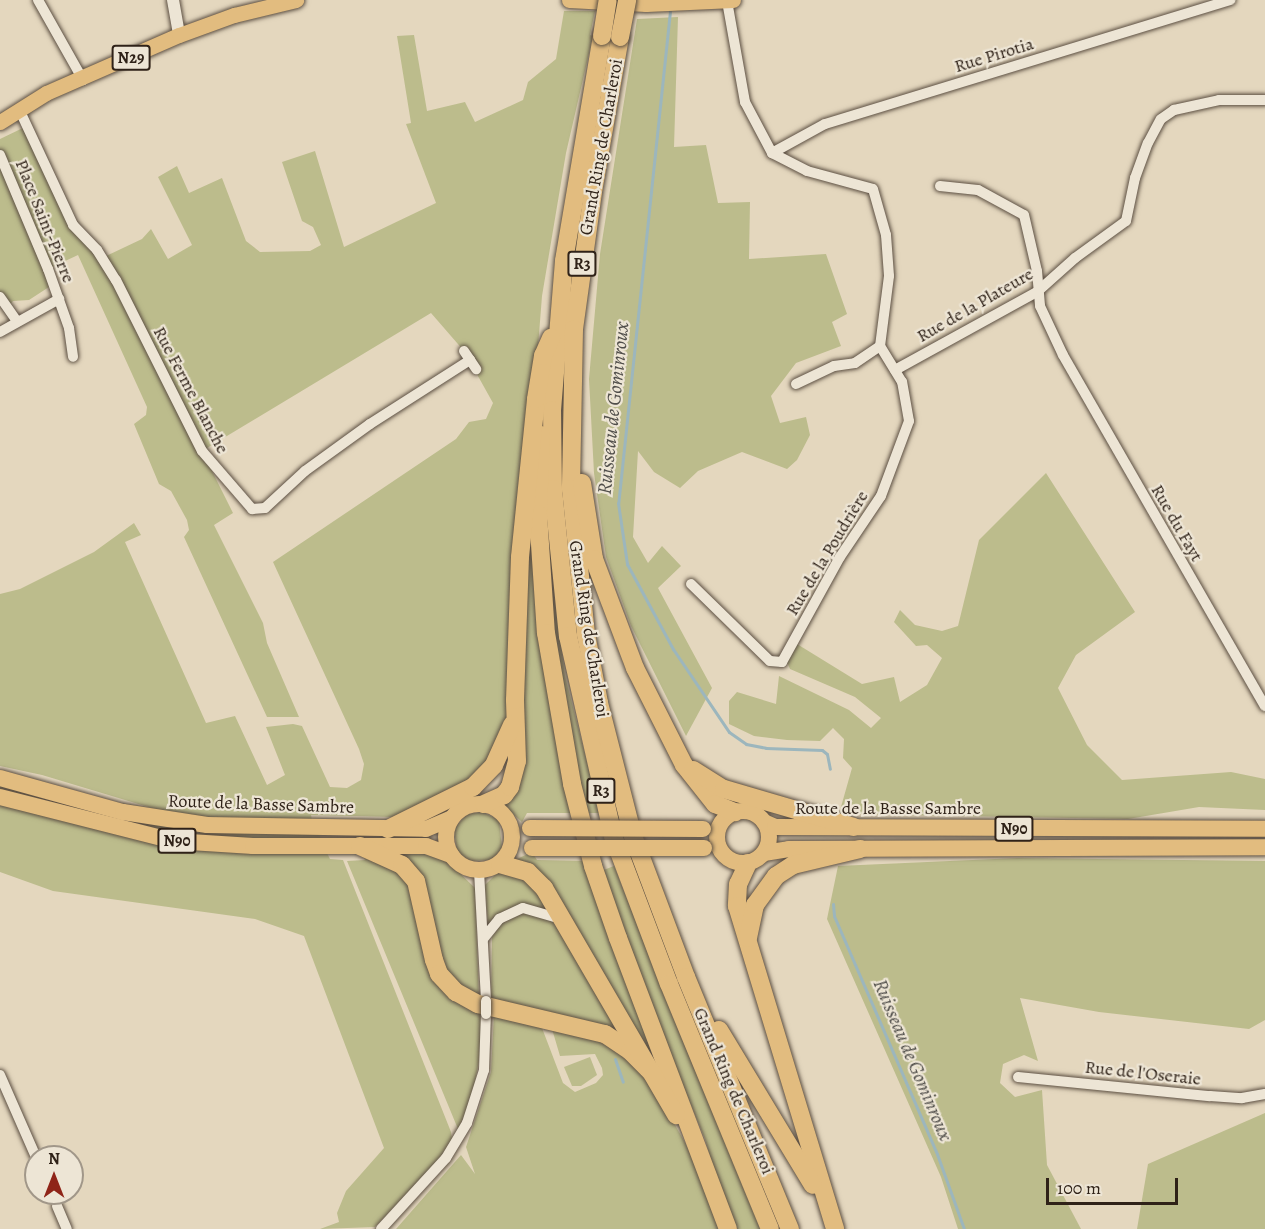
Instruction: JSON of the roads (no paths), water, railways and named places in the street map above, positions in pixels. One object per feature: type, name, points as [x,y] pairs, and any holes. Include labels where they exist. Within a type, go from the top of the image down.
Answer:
[{"type":"highway","name":"Grand Ring de Charleroi","points":[[608,0],[573,194],[557,326],[552,489],[568,636],[597,780],[639,907],[770,1229]]},
{"type":"highway","name":"Grand Ring de Charleroi","points":[[627,0],[582,264],[570,414],[576,560],[599,703],[633,836],[686,978],[790,1229]]},
{"type":"highway","points":[[557,326],[543,356],[520,557],[515,718],[517,761],[510,787],[504,795],[484,804],[466,807],[452,818],[446,837],[451,855],[467,868],[479,871],[532,848],[704,848],[721,852],[735,863],[748,863],[764,854],[769,841],[764,822],[749,812],[735,812],[715,804],[684,765],[635,668],[594,559],[578,436],[570,414]]},
{"type":"highway","points":[[543,356],[538,514],[543,600],[572,784],[593,866],[729,1229]]},
{"type":"highway","points":[[388,829],[473,787],[494,765],[515,718]]},
{"type":"highway","points":[[684,765],[724,789],[854,827]]},
{"type":"highway","name":"Route de la Basse Sambre","points":[[0,778],[158,820],[242,827],[426,829],[452,818]]},
{"type":"highway","name":"N90","points":[[0,797],[174,841],[253,846],[426,846],[451,855]]},
{"type":"highway","points":[[484,804],[502,812],[510,823],[513,840],[503,860]]},
{"type":"highway","points":[[510,823],[530,828],[703,829],[720,823],[735,812]]},
{"type":"highway","name":"Route de la Basse Sambre","points":[[764,822],[775,827],[1261,827]]},
{"type":"highway","points":[[720,823],[716,840],[721,852]]},
{"type":"highway","points":[[360,846],[392,859],[416,881],[439,974],[456,992],[478,1004],[605,1034],[630,1051],[653,1074]]},
{"type":"highway","name":"N90","points":[[764,854],[789,849],[1265,847]]},
{"type":"highway","points":[[748,940],[755,905],[776,876],[793,865],[860,849]]},
{"type":"highway","points":[[503,860],[533,877],[561,919],[653,1074],[704,1167]]},
{"type":"highway","points":[[748,863],[736,893],[737,906],[834,1229]]},
{"type":"highway","points":[[686,978],[704,999],[752,1088],[803,1164],[834,1229]]},
{"type":"main road","name":"N29","points":[[0,133],[46,93],[83,80],[179,35],[234,15],[297,0]]},
{"type":"main road","points":[[569,0],[674,2],[730,0]]},
{"type":"main road","name":"N29","points":[[0,122],[21,114]]},
{"type":"street","points":[[38,0],[83,80]]},
{"type":"street","points":[[173,0],[179,35]]},
{"type":"street","points":[[730,0],[745,102],[772,153],[807,171],[873,189],[886,235],[890,276],[880,346],[855,363],[834,366],[796,384]]},
{"type":"street","name":"Rue Pirotia","points":[[772,153],[825,124],[1230,0]]},
{"type":"street","name":"Rue de la Plateure","points":[[895,370],[1037,292],[1075,258],[1126,221],[1135,178],[1161,119],[1174,110],[1193,104],[1265,100]]},
{"type":"street","name":"Rue Ferme Blanche","points":[[21,114],[73,225],[97,250],[116,280],[202,451],[252,508],[265,508],[305,471],[370,424],[470,360]]},
{"type":"street","name":"Place Saint-Pierre","points":[[0,155],[59,300],[69,328],[73,357]]},
{"type":"street","name":"Rue du Fayt","points":[[940,186],[978,190],[1024,215],[1037,271],[1037,292],[1063,355],[1265,706]]},
{"type":"street","points":[[0,297],[17,321]]},
{"type":"street","points":[[0,332],[59,300]]},
{"type":"street","name":"Rue de la Poudrière","points":[[691,584],[770,661],[782,662],[840,557],[881,496],[896,464],[910,411],[902,382],[880,346]]},
{"type":"street","points":[[381,1229],[421,1189],[458,1140],[476,1103],[484,1070],[486,1014],[479,871]]},
{"type":"street","points":[[483,939],[499,919],[523,908],[561,919]]},
{"type":"street","points":[[0,1075],[31,1145]]},
{"type":"street","name":"Rue de l'Oseraie","points":[[1018,1077],[1210,1096],[1242,1098],[1265,1095]]},
{"type":"street","points":[[57,1206],[67,1229]]},
{"type":"waterway","name":"Ruisseau de Gominroux","points":[[670,11],[618,503],[627,564],[673,649],[729,732],[746,744],[766,748],[822,750],[827,754],[830,769]]},
{"type":"waterway","name":"Ruisseau de Gominroux","points":[[833,904],[834,916],[937,1154],[964,1229]]},
{"type":"waterway","points":[[615,1059],[623,1082]]}]
